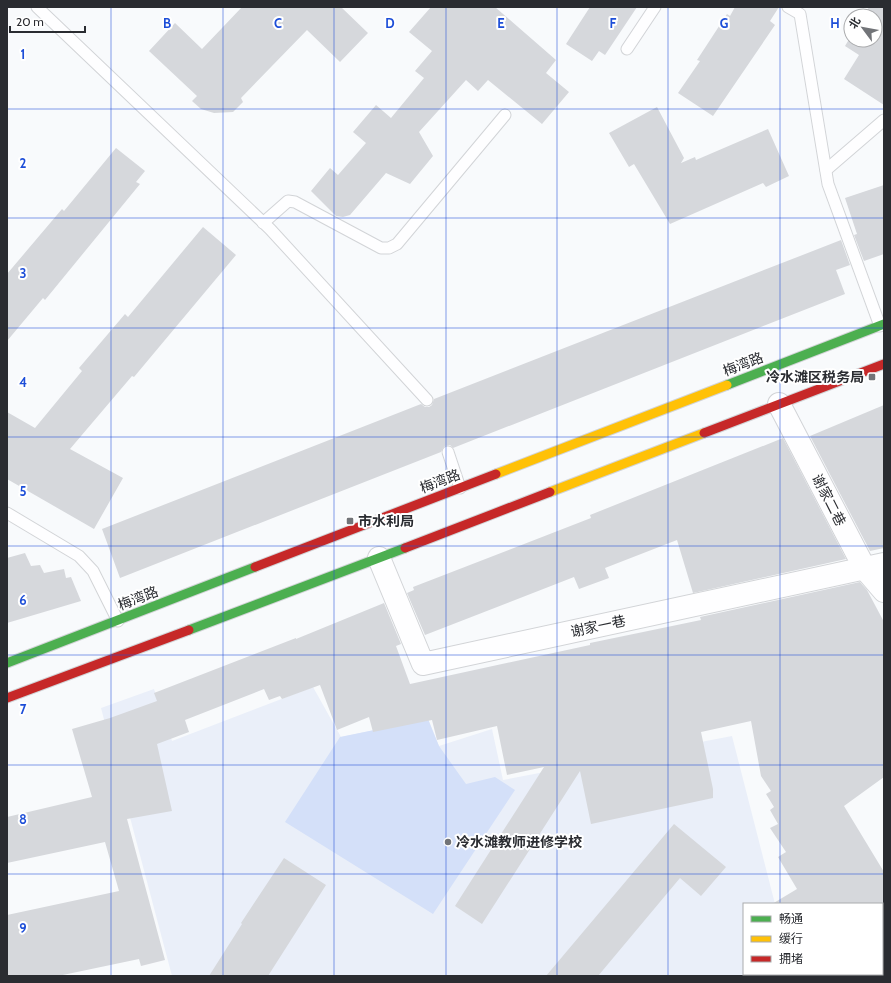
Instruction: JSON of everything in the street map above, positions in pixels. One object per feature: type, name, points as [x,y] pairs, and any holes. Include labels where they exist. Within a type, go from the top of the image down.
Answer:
[{"type":"street","name":"梅湾路","points":[[7,663],[882,325]]},
{"type":"street","points":[[7,698],[379,558],[884,364]]},
{"type":"street","name":"谢家二巷","points":[[779,404],[874,567],[884,592]]},
{"type":"street","name":"谢家一巷","points":[[379,558],[423,664],[874,567]]},
{"type":"lane","points":[[37,7],[263,223],[427,400]]},
{"type":"lane","points":[[627,49],[655,7]]},
{"type":"lane","points":[[788,7],[800,11],[828,184],[882,325]]},
{"type":"lane","points":[[263,223],[288,201],[295,202],[381,248],[390,248],[397,244],[505,115]]},
{"type":"lane","points":[[826,170],[884,120]]},
{"type":"lane","points":[[448,452],[460,488]]},
{"type":"lane","points":[[7,513],[79,556],[93,571],[118,621]]},
{"type":"shaded area","name":"冷水滩教师进修学校","points":[[313,687],[341,737],[428,719],[439,746],[492,729],[503,780],[732,736],[775,903],[743,903],[743,975],[794,976],[172,976],[101,708],[154,689],[172,741]]},
{"type":"shaded area","points":[[428,719],[439,746],[466,784],[495,777],[515,790],[433,914],[285,822],[340,737]]},
{"type":"building","points":[[242,7],[341,7],[368,33],[340,62],[307,30],[241,98],[243,102],[233,112],[214,113],[201,109],[192,101],[197,96],[149,51],[175,23],[202,49]]},
{"type":"building","points":[[431,7],[495,7],[556,60],[546,73],[569,92],[542,124],[488,80],[478,91],[466,80],[419,132],[433,156],[410,184],[386,173],[350,215],[343,217],[336,216],[311,191],[330,168],[338,175],[366,143],[353,132],[376,105],[391,118],[424,78],[415,71],[432,51],[409,32]]},
{"type":"building","points":[[590,7],[637,7],[605,55],[599,51],[592,61],[566,44]]},
{"type":"building","points":[[735,7],[779,7],[770,21],[775,25],[713,116],[678,93],[700,61],[697,60],[727,14],[730,16]]},
{"type":"building","points":[[884,7],[884,105],[844,79],[859,55],[848,48],[883,48],[883,8],[868,8]]},
{"type":"building","points":[[657,107],[684,158],[681,163],[695,157],[696,160],[768,129],[789,176],[766,187],[763,183],[670,224],[634,164],[629,167],[609,133]]},
{"type":"building","points":[[116,148],[145,171],[136,182],[140,184],[45,300],[43,298],[7,341],[7,274],[62,209],[64,211]]},
{"type":"building","points":[[884,185],[884,254],[864,261],[854,235],[857,234],[845,198]]},
{"type":"building","points":[[203,227],[236,255],[134,377],[132,376],[70,449],[123,478],[94,529],[7,479],[7,412],[35,428],[82,371],[79,368],[125,314],[128,317]]},
{"type":"building","points":[[841,240],[850,265],[836,270],[845,294],[453,448],[450,445],[445,446],[441,452],[120,578],[102,529],[421,404],[425,407],[429,407],[432,405],[434,399]]},
{"type":"building","points":[[884,405],[884,548],[870,551],[810,436]]},
{"type":"building","points":[[783,438],[846,559],[693,593],[677,540],[605,568],[609,578],[579,589],[574,577],[425,635],[407,593],[414,590],[413,587],[591,518],[590,515]]},
{"type":"building","points":[[25,553],[31,566],[40,565],[44,573],[64,569],[66,578],[71,577],[81,601],[7,623],[7,558]]},
{"type":"building","points":[[860,582],[867,590],[884,622],[884,777],[844,806],[884,872],[884,904],[774,903],[797,889],[778,857],[786,852],[770,828],[778,824],[770,810],[774,807],[766,794],[771,791],[761,776],[751,721],[701,732],[713,789],[713,798],[591,824],[580,771],[482,924],[455,906],[544,767],[507,775],[497,726],[437,740],[432,720],[373,732],[369,717],[337,730],[320,685],[282,699],[280,696],[269,700],[264,689],[185,720],[189,732],[157,744],[172,811],[127,819],[165,960],[141,966],[139,959],[58,976],[7,976],[7,915],[119,891],[105,842],[7,863],[7,817],[92,797],[72,729],[110,718],[157,701],[154,693],[296,639],[384,603],[401,644],[396,646],[410,684],[590,645],[590,643],[701,620],[700,617]]},
{"type":"building","points":[[674,824],[726,867],[701,896],[680,878],[598,976],[546,976]]},
{"type":"building","points":[[284,858],[326,885],[268,976],[209,976],[242,924],[241,923]]},
{"type":"traffic: fast","points":[[727,385],[884,324]]},
{"type":"traffic: fast","points":[[189,630],[405,548]]},
{"type":"traffic: fast","points":[[7,663],[255,567]]},
{"type":"traffic: slow","points":[[496,474],[727,385]]},
{"type":"traffic: slow","points":[[550,492],[704,433]]},
{"type":"traffic: jam","points":[[704,433],[884,364]]},
{"type":"traffic: jam","points":[[255,567],[496,474]]},
{"type":"traffic: jam","points":[[405,548],[550,492]]},
{"type":"traffic: jam","points":[[7,698],[189,630]]},
{"type":"place","name":"冷水滩区税务局","points":[[872,377]]},
{"type":"place","name":"市水利局","points":[[350,521]]},
{"type":"place","name":"冷水滩教师进修学校","points":[[448,842]]}]
